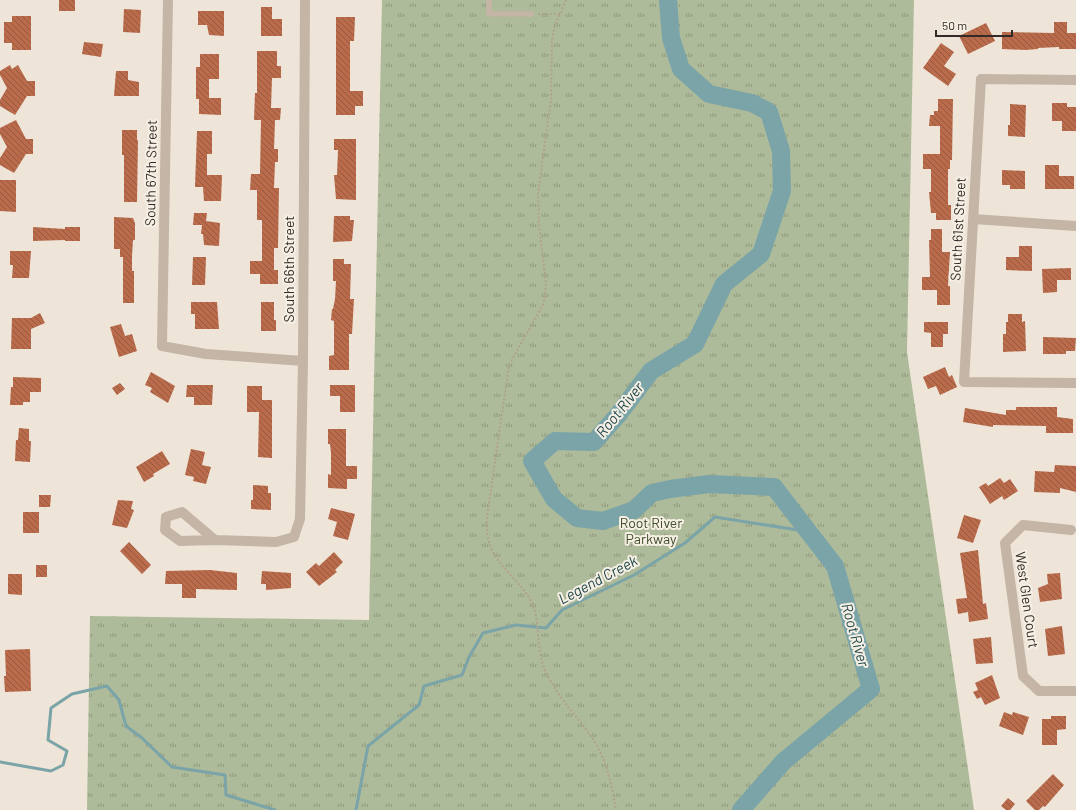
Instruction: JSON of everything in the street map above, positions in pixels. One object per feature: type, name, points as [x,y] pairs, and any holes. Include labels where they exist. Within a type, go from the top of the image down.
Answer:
[{"type":"street","name":"South 67th Street","points":[[168,0],[162,346],[206,354],[303,361]]},
{"type":"street","name":"South 66th Street","points":[[215,540],[276,542],[294,537],[300,519],[303,361],[305,0]]},
{"type":"street","name":"South 61st Street","points":[[1076,80],[981,79],[964,382],[1076,383]]},
{"type":"street","points":[[973,219],[1076,226]]},
{"type":"street","name":"West Glen Court","points":[[1071,530],[1023,525],[1005,544],[1023,676],[1039,691],[1076,691]]},
{"type":"lane","points":[[489,0],[489,14],[531,14]]},
{"type":"path","points":[[566,0],[554,28],[552,42],[551,100],[538,193],[539,225],[546,284],[544,304],[510,365],[487,517],[487,538],[493,552],[502,566],[522,588],[532,604],[535,616],[537,638],[544,668],[556,692],[592,737],[604,760],[612,787],[616,810]]},
{"type":"path","points":[[531,14],[561,14]]},
{"type":"green space","name":"Root River Parkway","points":[[382,0],[914,0],[907,352],[974,810],[87,810],[90,616],[369,620]]},
{"type":"building","points":[[59,0],[75,0],[75,11],[59,11]]},
{"type":"building","points":[[261,7],[272,7],[272,19],[282,19],[282,36],[261,36]]},
{"type":"building","points":[[124,9],[141,10],[140,33],[123,32]]},
{"type":"building","points":[[198,11],[224,11],[224,36],[209,35],[207,25],[198,25]]},
{"type":"building","points":[[12,16],[31,16],[31,50],[12,50],[12,43],[4,43],[4,22],[12,22]]},
{"type":"building","points":[[336,17],[355,17],[354,41],[350,41],[350,91],[363,91],[363,106],[355,106],[355,115],[336,115]]},
{"type":"building","points":[[1054,22],[1067,22],[1067,33],[1076,33],[1076,49],[1059,49],[1059,47],[1025,50],[1002,49],[1002,32],[1054,33]]},
{"type":"building","points":[[986,23],[995,41],[968,54],[959,36]]},
{"type":"building","points":[[84,42],[103,44],[101,57],[82,54]]},
{"type":"building","points":[[941,43],[954,52],[944,66],[956,74],[948,86],[923,68]]},
{"type":"building","points":[[257,51],[277,51],[277,66],[281,66],[281,78],[272,78],[271,108],[281,108],[280,120],[275,120],[274,149],[278,149],[278,162],[275,162],[274,188],[279,188],[278,248],[274,248],[274,270],[278,270],[278,284],[260,284],[260,274],[250,274],[250,261],[262,261],[262,220],[257,220],[257,190],[250,190],[251,174],[260,174],[261,120],[254,120],[255,93],[257,93]]},
{"type":"building","points":[[200,54],[219,54],[219,79],[209,79],[209,98],[221,98],[221,115],[199,114],[199,99],[196,99],[196,67],[200,67]]},
{"type":"building","points":[[10,65],[12,69],[18,65],[27,81],[35,81],[35,96],[27,96],[15,115],[0,106],[0,100],[7,88],[0,75],[0,71]]},
{"type":"building","points":[[116,71],[128,71],[128,80],[139,82],[139,96],[114,96]]},
{"type":"building","points":[[938,99],[953,99],[952,160],[950,160],[950,169],[948,169],[948,205],[951,205],[951,220],[936,220],[936,213],[931,213],[929,192],[931,192],[931,169],[923,169],[923,154],[940,154],[940,126],[929,126],[930,115],[934,115],[934,111],[938,111]]},
{"type":"building","points":[[1052,103],[1067,103],[1067,107],[1076,107],[1076,131],[1062,131],[1062,121],[1052,121]]},
{"type":"building","points":[[1010,104],[1026,105],[1025,137],[1008,136],[1008,125],[1010,125]]},
{"type":"building","points":[[16,120],[26,139],[33,139],[33,154],[26,154],[14,173],[0,165],[0,158],[7,147],[0,134],[0,128]]},
{"type":"building","points":[[122,130],[137,130],[137,202],[124,202],[124,155],[122,155]]},
{"type":"building","points":[[197,131],[212,131],[212,154],[207,154],[207,175],[222,175],[221,201],[204,201],[203,187],[195,187]]},
{"type":"building","points":[[334,139],[356,139],[356,200],[336,199],[334,175],[337,175],[338,150],[334,150]]},
{"type":"building","points":[[1045,165],[1059,165],[1059,176],[1074,176],[1074,189],[1045,189]]},
{"type":"building","points":[[1002,170],[1025,171],[1025,189],[1010,189],[1010,185],[1002,185]]},
{"type":"building","points":[[0,180],[16,180],[16,212],[0,211]]},
{"type":"building","points":[[194,213],[207,213],[206,221],[220,223],[219,246],[204,245],[203,234],[201,234],[202,225],[193,225]]},
{"type":"building","points":[[334,216],[350,216],[350,220],[354,220],[352,241],[333,242]]},
{"type":"building","points":[[114,217],[133,218],[135,223],[135,240],[133,240],[132,256],[132,271],[134,271],[134,303],[123,303],[123,257],[120,257],[120,249],[114,249]]},
{"type":"building","points":[[33,227],[65,229],[65,227],[80,227],[80,241],[33,241]]},
{"type":"building","points":[[931,229],[942,229],[942,252],[950,252],[948,286],[950,286],[950,305],[937,305],[937,290],[922,290],[922,277],[930,277],[929,240],[931,240]]},
{"type":"building","points":[[1019,246],[1032,246],[1032,271],[1006,270],[1006,257],[1019,257]]},
{"type":"building","points":[[10,251],[31,251],[29,278],[12,278],[13,265],[10,265]]},
{"type":"building","points":[[193,257],[206,257],[205,285],[192,285]]},
{"type":"building","points":[[333,259],[344,259],[344,264],[351,264],[350,299],[354,299],[352,334],[349,334],[349,370],[329,370],[329,356],[334,355],[334,321],[331,320],[335,299],[336,281],[333,281]]},
{"type":"building","points":[[1071,268],[1071,280],[1057,280],[1057,292],[1043,293],[1042,269]]},
{"type":"building","points":[[191,302],[217,302],[219,329],[195,329],[195,314],[191,314]]},
{"type":"building","points":[[261,302],[274,302],[274,320],[276,320],[276,331],[261,331]]},
{"type":"building","points":[[40,313],[45,323],[31,329],[31,349],[11,349],[12,318],[31,318]]},
{"type":"building","points":[[1008,314],[1022,314],[1022,322],[1025,321],[1026,351],[1003,352],[1003,334],[1006,334]]},
{"type":"building","points":[[924,322],[948,322],[948,334],[943,334],[943,347],[931,347],[931,333],[924,332]]},
{"type":"building","points":[[121,324],[125,336],[132,334],[137,351],[119,357],[110,327]]},
{"type":"building","points":[[1043,337],[1076,338],[1075,351],[1066,351],[1066,354],[1043,354]]},
{"type":"building","points":[[945,367],[949,377],[952,375],[957,387],[940,395],[936,386],[928,389],[923,377]]},
{"type":"building","points":[[151,372],[175,386],[168,403],[150,392],[152,388],[145,385]]},
{"type":"building","points":[[13,377],[41,378],[41,392],[30,392],[30,402],[23,402],[23,405],[10,405]]},
{"type":"building","points":[[120,383],[125,389],[117,395],[112,388]]},
{"type":"building","points":[[187,385],[213,385],[212,405],[194,405],[194,397],[186,397]]},
{"type":"building","points":[[330,385],[355,385],[355,412],[340,412],[340,396],[330,396]]},
{"type":"building","points":[[247,386],[262,386],[262,400],[272,400],[272,458],[258,457],[259,412],[247,412]]},
{"type":"building","points":[[1016,407],[1057,407],[1057,417],[1073,419],[1073,433],[1046,433],[1046,426],[993,425],[993,427],[963,422],[965,408],[1006,415],[1006,410],[1016,410]]},
{"type":"building","points":[[19,428],[29,429],[29,441],[31,441],[30,462],[15,461],[16,440],[18,440]]},
{"type":"building","points":[[328,429],[346,429],[346,466],[357,466],[357,479],[347,479],[347,489],[328,488],[328,474],[331,475],[331,453],[330,444],[328,444]]},
{"type":"building","points":[[191,449],[205,452],[202,465],[211,467],[206,484],[193,481],[194,477],[185,475]]},
{"type":"building","points":[[162,451],[170,464],[153,474],[154,476],[144,482],[136,467]]},
{"type":"building","points":[[1055,465],[1076,466],[1076,492],[1060,488],[1060,493],[1034,492],[1035,471],[1054,472]]},
{"type":"building","points":[[1000,478],[1004,483],[1010,479],[1018,491],[1004,500],[1002,496],[990,504],[979,487],[986,483],[988,486]]},
{"type":"building","points":[[253,485],[268,486],[268,493],[271,493],[271,510],[251,509],[251,500],[253,500]]},
{"type":"building","points":[[39,495],[51,495],[50,507],[39,507]]},
{"type":"building","points":[[118,500],[133,501],[131,509],[134,510],[127,528],[112,525]]},
{"type":"building","points":[[331,508],[355,514],[348,540],[333,536],[337,522],[328,519]]},
{"type":"building","points":[[23,512],[39,512],[39,533],[23,533]]},
{"type":"building","points":[[964,515],[981,520],[973,543],[957,538]]},
{"type":"building","points":[[129,542],[151,565],[142,574],[120,551]]},
{"type":"building","points":[[978,550],[983,604],[986,603],[988,619],[969,622],[968,612],[958,614],[956,599],[967,598],[960,553]]},
{"type":"building","points":[[334,552],[343,562],[335,570],[337,572],[319,586],[306,572],[316,563],[319,566]]},
{"type":"building","points":[[36,565],[47,565],[47,577],[36,577]]},
{"type":"building","points":[[210,570],[237,573],[237,590],[196,589],[196,598],[182,598],[182,584],[165,584],[166,571]]},
{"type":"building","points":[[262,571],[291,573],[291,588],[266,590],[266,584],[261,584]]},
{"type":"building","points":[[1060,573],[1062,599],[1040,602],[1038,588],[1048,584],[1047,574]]},
{"type":"building","points":[[8,574],[22,574],[22,595],[8,594]]},
{"type":"building","points":[[1062,626],[1065,654],[1048,656],[1045,629]]},
{"type":"building","points":[[991,637],[993,663],[976,664],[973,639]]},
{"type":"building","points":[[30,649],[31,691],[5,692],[5,650]]},
{"type":"building","points":[[992,675],[1000,698],[985,705],[981,697],[977,699],[973,692],[978,690],[975,683]]},
{"type":"building","points":[[1004,712],[1012,715],[1013,712],[1029,717],[1023,735],[999,726]]},
{"type":"building","points":[[1051,716],[1066,716],[1066,729],[1057,730],[1057,745],[1042,745],[1042,719],[1051,719]]},
{"type":"building","points":[[1053,774],[1064,785],[1045,807],[1043,806],[1039,810],[1035,810],[1026,801]]},
{"type":"building","points":[[1008,798],[1015,804],[1010,810],[1006,810],[1001,806]]},
{"type":"waterway","name":"Root River","points":[[668,0],[671,38],[681,69],[709,94],[752,103],[769,112],[781,151],[782,191],[761,254],[724,284],[695,344],[651,371],[618,415],[594,442],[555,441],[532,461],[554,499],[577,518],[603,521],[634,510],[652,493],[670,489],[709,484],[774,487],[835,566],[871,689],[783,762],[741,810]]},
{"type":"waterway","name":"Legend Creek","points":[[356,810],[368,746],[419,705],[424,686],[462,675],[469,657],[483,633],[516,625],[546,628],[562,610],[634,575],[685,543],[715,517],[798,530],[808,542],[823,551]]},
{"type":"waterway","name":"Legend Creek","points":[[0,762],[51,771],[63,765],[67,751],[48,740],[51,708],[72,694],[107,686],[119,700],[126,726],[142,738],[172,767],[225,775],[226,795],[275,810]]}]
